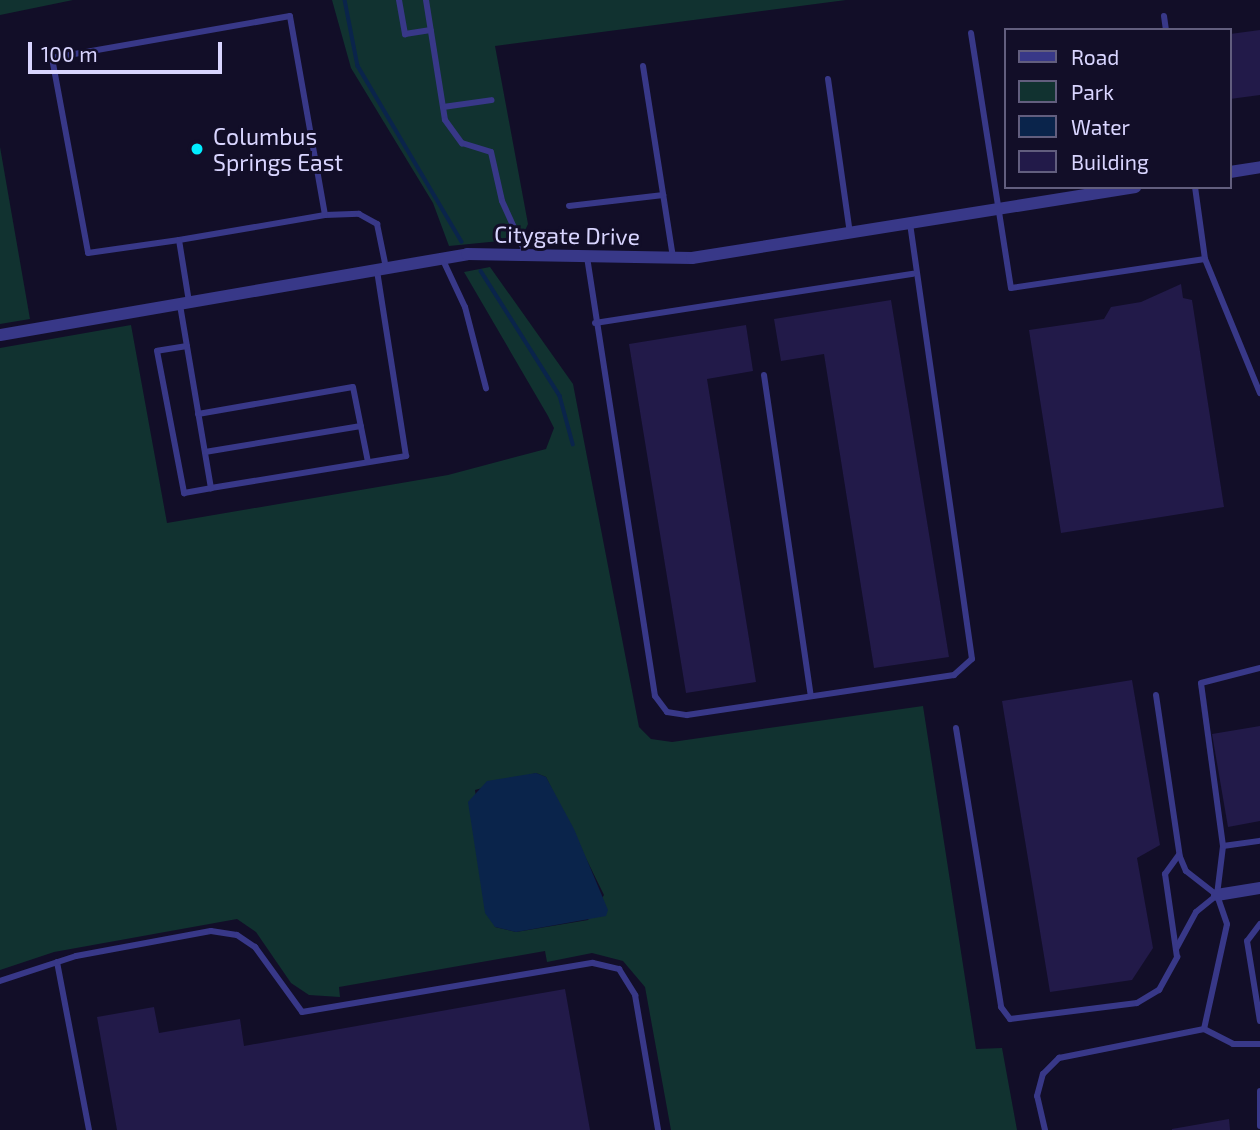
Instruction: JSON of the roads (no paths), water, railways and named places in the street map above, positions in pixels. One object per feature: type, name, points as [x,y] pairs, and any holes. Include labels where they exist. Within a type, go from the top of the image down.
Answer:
[{"type":"street","points":[[1232,172],[1260,167]]},
{"type":"street","name":"Citygate Drive","points":[[0,335],[442,258],[673,258],[910,224],[1123,189]]},
{"type":"street","points":[[1217,895],[1260,888]]},
{"type":"lane","points":[[399,0],[405,34],[431,30]]},
{"type":"lane","points":[[426,0],[443,107],[462,143],[491,152],[502,201],[527,256]]},
{"type":"lane","points":[[187,346],[157,351],[184,493],[406,456],[377,224],[359,214],[325,215],[88,253],[52,58],[290,16],[325,215]]},
{"type":"lane","points":[[1164,16],[1166,28]]},
{"type":"lane","points":[[971,33],[1011,288],[1205,259]]},
{"type":"lane","points":[[643,66],[673,258]]},
{"type":"lane","points":[[828,79],[850,233]]},
{"type":"lane","points":[[443,107],[492,100]]},
{"type":"lane","points":[[1195,189],[1205,259],[1260,393]]},
{"type":"lane","points":[[569,206],[663,195]]},
{"type":"lane","points":[[587,257],[595,323],[660,704],[675,716],[687,715],[954,675],[972,659],[913,274],[910,224]]},
{"type":"lane","points":[[178,240],[187,346],[211,488]]},
{"type":"lane","points":[[442,258],[465,307],[485,388]]},
{"type":"lane","points":[[595,323],[913,274]]},
{"type":"lane","points":[[764,375],[811,696]]},
{"type":"lane","points":[[198,414],[353,387],[368,462]]},
{"type":"lane","points":[[205,452],[361,426]]},
{"type":"lane","points":[[1204,1029],[1227,924],[1217,895],[1223,846],[1201,683],[1260,668]]},
{"type":"lane","points":[[1156,695],[1179,855],[1186,871],[1217,895]]},
{"type":"lane","points":[[956,727],[1004,1015],[1026,1020],[1137,1003],[1159,990],[1176,949],[1196,912],[1217,895]]},
{"type":"lane","points":[[1223,846],[1260,841]]},
{"type":"lane","points":[[1176,949],[1165,874],[1179,855]]},
{"type":"lane","points":[[1260,924],[1247,941],[1260,1021]]},
{"type":"lane","points":[[0,981],[57,962],[211,931],[237,935],[255,947],[292,1006],[317,1013],[593,963],[619,969],[635,995],[658,1130]]},
{"type":"lane","points":[[57,962],[89,1130]]},
{"type":"lane","points":[[1045,1130],[1037,1096],[1043,1074],[1059,1058],[1204,1029],[1233,1044],[1260,1044]]},
{"type":"lane","points":[[1260,1091],[1260,1126]]},
{"type":"water","points":[[536,773],[546,777],[574,829],[608,910],[606,916],[516,932],[495,927],[485,913],[468,802],[487,781]]},
{"type":"waterway","points":[[345,0],[358,66],[462,242]]},
{"type":"waterway","points":[[481,271],[560,396],[573,444]]},
{"type":"place","name":"Columbus Springs East","points":[[197,149]]}]
